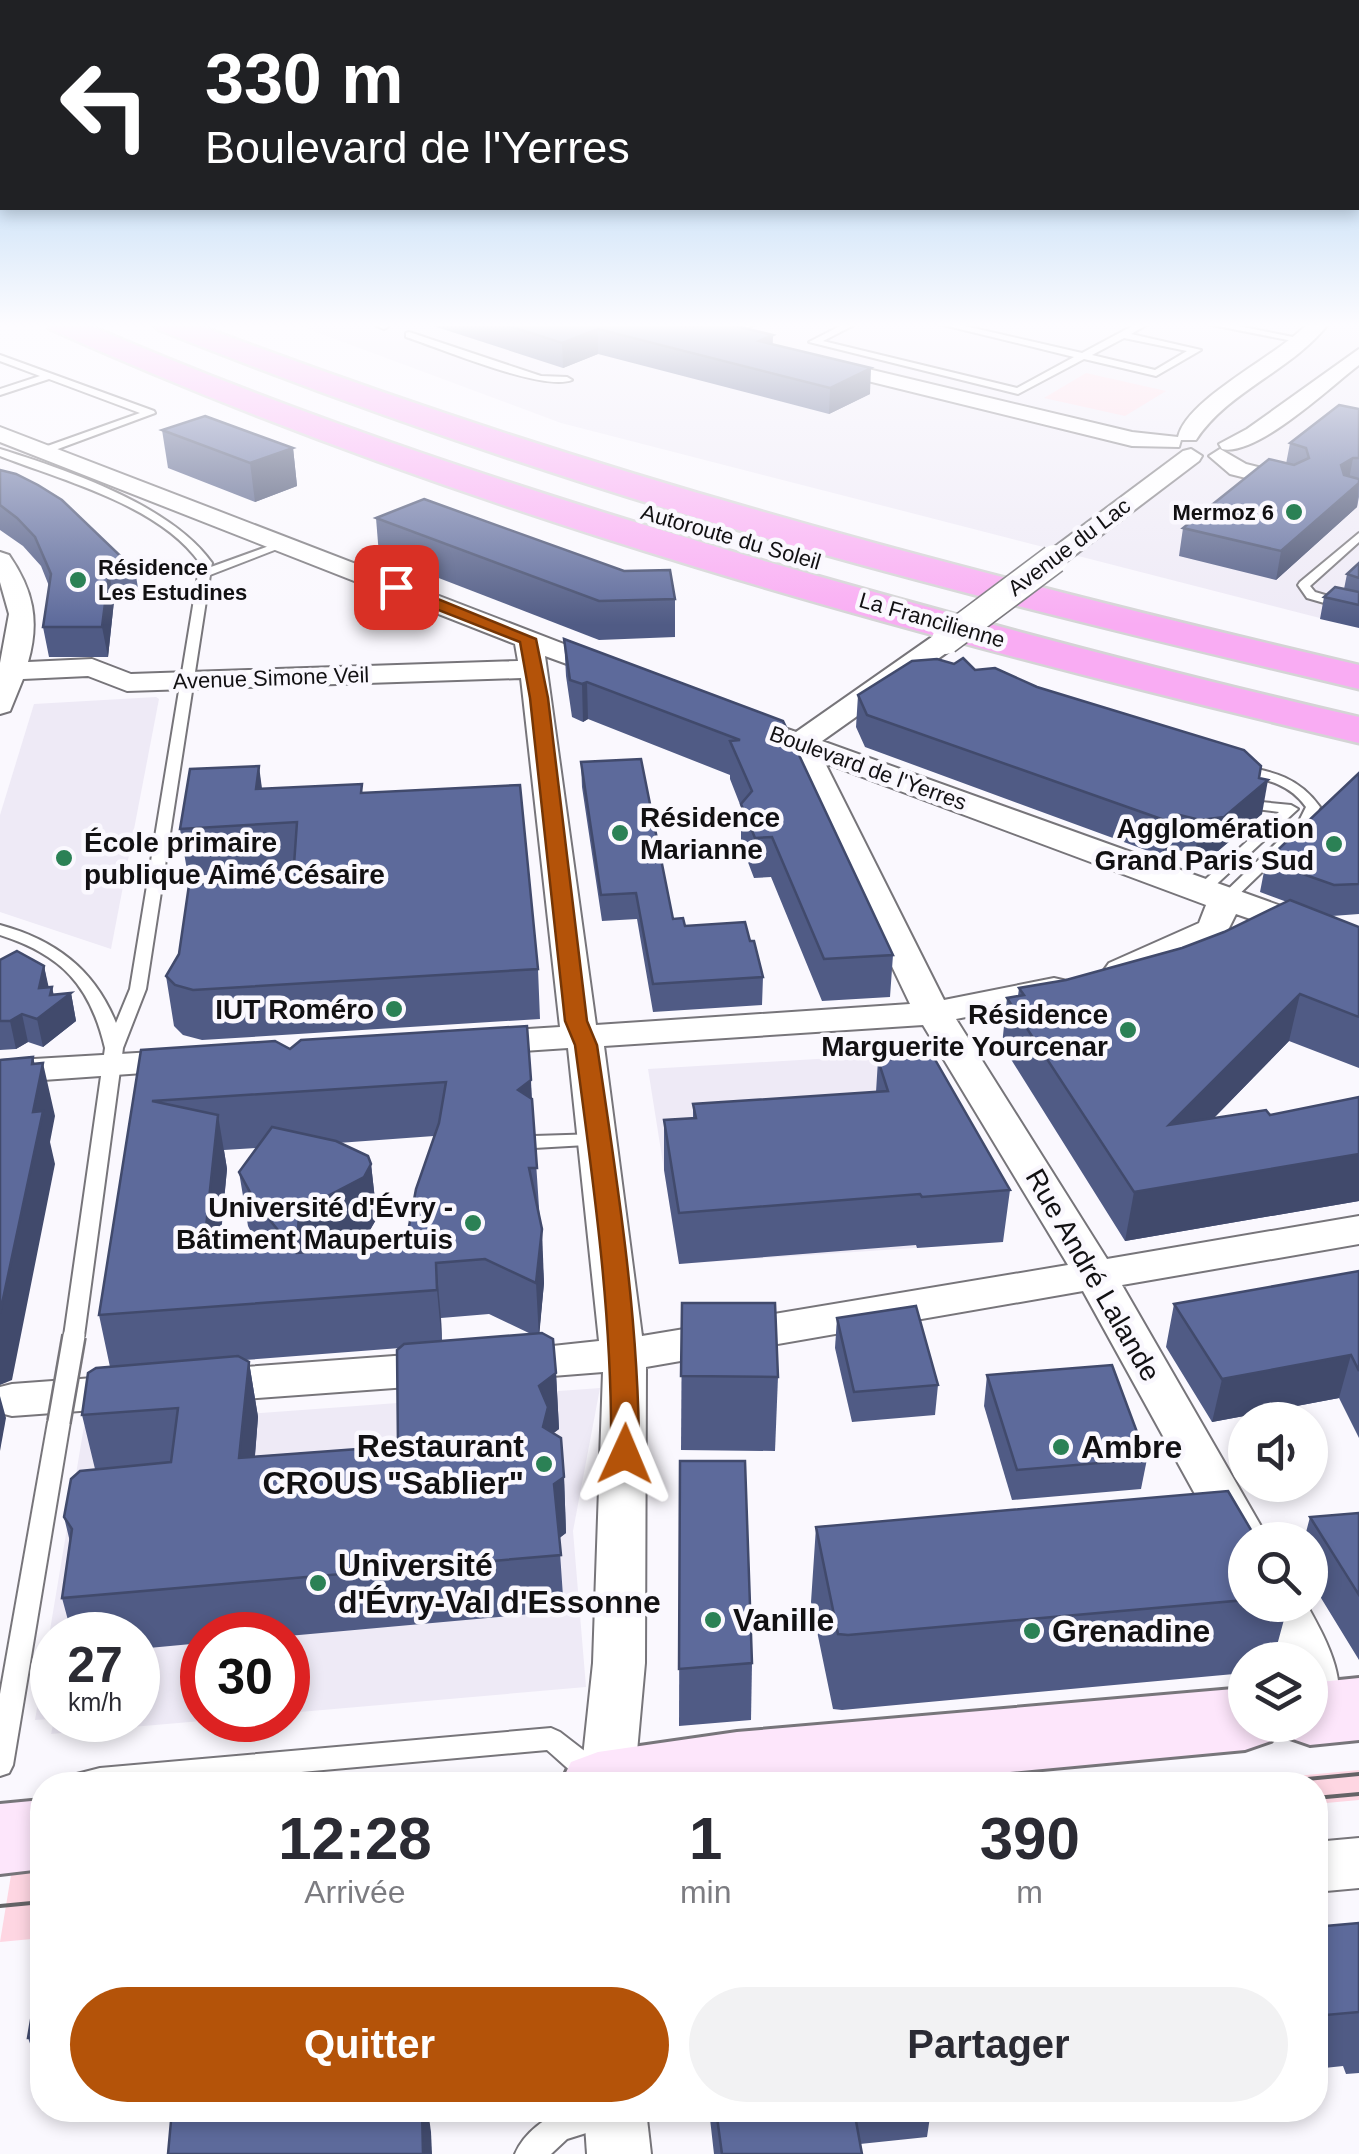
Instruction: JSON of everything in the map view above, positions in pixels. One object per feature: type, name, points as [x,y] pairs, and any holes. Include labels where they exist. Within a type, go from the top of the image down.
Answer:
[{"type":"highway","name":"La Francilienne","points":[[308,424],[501,491],[782,578],[1166,685],[1359,730]]},
{"type":"highway","name":"Autoroute du Soleil","points":[[376,424],[583,493],[939,596],[1359,703]]},
{"type":"highway","name":"Autoroute du Soleil","points":[[444,424],[641,488],[979,583],[1359,676]]},
{"type":"highway","points":[[514,424],[720,488],[1359,642]]},
{"type":"highway","points":[[1037,562],[1079,586],[1359,656]]},
{"type":"highway","points":[[1166,685],[1359,742]]},
{"type":"main road","points":[[691,1772],[1228,1721]]},
{"type":"main road","points":[[0,1838],[30,1836]]},
{"type":"street","points":[[1066,424],[1132,440],[1225,450],[1266,424]]},
{"type":"street","name":"Avenue du Lac","points":[[800,743],[946,640],[1184,444],[1194,424]]},
{"type":"street","points":[[0,434],[635,682]]},
{"type":"street","points":[[1225,450],[1238,468],[1290,482]]},
{"type":"street","points":[[0,560],[16,584],[24,606],[23,630],[5,671],[0,705]]},
{"type":"street","points":[[528,639],[535,669],[579,1029],[599,1140],[624,1356],[626,1420],[619,1663],[606,1772]]},
{"type":"street","name":"Avenue Simone Veil","points":[[5,671],[92,668],[127,683],[535,669]]},
{"type":"street","name":"Boulevard de l'Yerres","points":[[720,713],[1290,923],[1342,929],[1359,947]]},
{"type":"street","name":"Rue André Lalande","points":[[800,743],[934,1013],[1082,1279],[1233,1522]]},
{"type":"street","points":[[436,1045],[579,1029],[934,1013],[1043,992],[1132,966],[1213,929],[1213,895]]},
{"type":"street","name":"Boulevard de l'Yerres","points":[[1290,923],[1312,940],[1359,962]]},
{"type":"street","points":[[0,1072],[112,1056],[226,1058]]},
{"type":"street","points":[[12,1400],[73,1408],[624,1356],[1359,1230]]},
{"type":"street","points":[[1328,1866],[1359,1863]]},
{"type":"street","points":[[616,2122],[618,2154]]},
{"type":"lane","points":[[43,450],[126,424]]},
{"type":"lane","points":[[0,452],[176,527],[202,552],[208,572],[138,989],[112,1056],[74,1336],[73,1408],[0,1765]]},
{"type":"lane","points":[[1359,536],[1304,585],[1311,595],[1359,609]]},
{"type":"lane","points":[[208,572],[284,544]]},
{"type":"lane","points":[[1213,895],[1305,823],[1313,806],[1290,783],[1268,774],[1218,766]]},
{"type":"lane","points":[[1238,783],[1273,785],[1290,809]]},
{"type":"lane","points":[[1261,806],[1290,809]]},
{"type":"lane","points":[[1213,895],[1290,809]]},
{"type":"lane","points":[[0,930],[38,943],[82,972],[108,1020],[112,1056]]},
{"type":"lane","points":[[534,1142],[599,1140]]},
{"type":"lane","points":[[179,1772],[551,1739],[589,1772]]},
{"type":"lane","points":[[530,2154],[559,2128],[579,2122]]},
{"type":"shaded area","points":[[563,424],[1359,424],[1359,628]]},
{"type":"shaded area","name":"École primaire publique Aimé Césaire","points":[[159,699],[111,949],[0,912],[0,815],[34,704]]},
{"type":"shaded area","points":[[901,1054],[1003,1242],[679,1264],[648,1069]]},
{"type":"shaded area","name":"Université d'Évry-Val d'Essonne","points":[[600,1388],[573,1531],[586,1687],[310,1711],[310,1612],[180,1612],[180,1723],[160,1725],[160,1612],[53,1612],[84,1426]]},
{"type":"shaded area","points":[[1359,1770],[1359,1800],[1328,1803],[1328,1773]]},
{"type":"shaded area","points":[[30,1861],[30,1939],[0,1942],[13,1863]]},
{"type":"building","points":[[182,424],[226,424],[293,448],[250,463],[162,430]]},
{"type":"building","name":"Mermoz 6","points":[[1315,424],[1359,424],[1359,458],[1341,465],[1344,475],[1359,479],[1359,483],[1281,551],[1183,528],[1269,459],[1294,465],[1309,458],[1306,448],[1290,443]]},
{"type":"building","name":"Résidence Les Estudines","points":[[0,470],[16,474],[62,500],[135,570],[109,572],[102,627],[43,627],[51,574],[35,537],[0,505]]},
{"type":"building","points":[[424,499],[624,571],[670,570],[675,599],[599,601],[376,518]]},
{"type":"building","points":[[1359,563],[1359,578],[1347,574]]},
{"type":"building","points":[[1335,587],[1359,592],[1359,605],[1324,597]]},
{"type":"building","points":[[564,639],[783,721],[893,955],[824,959],[772,837],[755,838],[741,804],[752,791],[730,741],[740,740],[587,682],[570,680]]},
{"type":"building","points":[[963,658],[975,670],[995,668],[1037,687],[1244,750],[1261,766],[1259,778],[1268,780],[1224,817],[1200,820],[1176,814],[1167,821],[867,715],[858,695],[912,661],[937,659],[954,664]]},
{"type":"building","points":[[641,759],[673,919],[683,918],[685,926],[745,922],[763,977],[653,984],[636,893],[601,895],[581,762]]},
{"type":"building","points":[[259,766],[256,789],[362,784],[361,793],[520,785],[538,969],[193,990],[175,985],[166,976],[179,954],[189,885],[293,879],[297,822],[180,829],[190,769]]},
{"type":"building","points":[[1359,773],[1359,884],[1334,885],[1266,861]]},
{"type":"building","points":[[1290,900],[1359,927],[1359,1017],[1300,994],[1169,1125],[1266,1110],[1270,1115],[1359,1097],[1359,1154],[1134,1192],[1007,998],[1024,995],[1019,988],[1066,980],[1182,948]]},
{"type":"building","points":[[17,951],[44,966],[39,988],[52,987],[50,995],[71,993],[37,1019],[22,1014],[10,1021],[0,1021],[0,960]]},
{"type":"building","points":[[527,1026],[531,1080],[518,1090],[532,1099],[537,1168],[529,1168],[542,1229],[536,1283],[485,1259],[436,1263],[437,1290],[99,1315],[141,1050],[275,1041],[290,1049],[301,1040]],"holes":[[[446,1082],[439,1123],[416,1189],[407,1237],[367,1239],[367,1248],[297,1253],[299,1211],[364,1177],[371,1164],[368,1156],[336,1141],[272,1127],[239,1172],[256,1203],[286,1240],[204,1246],[218,1115],[152,1101]]]},
{"type":"building","points":[[933,1056],[1010,1190],[679,1213],[664,1120],[696,1118],[693,1104],[888,1091],[878,1060]]},
{"type":"building","points":[[33,1057],[32,1064],[43,1063],[33,1112],[43,1111],[0,1313],[0,1060]]},
{"type":"building","points":[[1359,1271],[1359,1371],[1351,1355],[1222,1379],[1174,1304]]},
{"type":"building","points":[[682,1303],[775,1303],[778,1377],[681,1376]]},
{"type":"building","points":[[916,1306],[938,1385],[854,1392],[837,1318]]},
{"type":"building","points":[[542,1333],[553,1339],[556,1373],[539,1386],[548,1407],[543,1427],[561,1438],[564,1477],[554,1484],[561,1555],[62,1598],[72,1529],[64,1517],[71,1479],[80,1471],[171,1462],[178,1408],[82,1415],[88,1373],[96,1368],[238,1356],[249,1362],[239,1458],[398,1446],[397,1350],[404,1344]]},
{"type":"building","name":"Ambre","points":[[1112,1365],[1147,1459],[1017,1470],[987,1375]]},
{"type":"building","name":"Vanille","points":[[680,1461],[745,1461],[752,1663],[679,1669]]},
{"type":"building","points":[[1228,1491],[1228,1502],[1235,1502],[1246,1522],[1228,1522],[1228,1601],[848,1635],[838,1634],[816,1527]]},
{"type":"building","points":[[1359,1513],[1359,1595],[1328,1546],[1328,1522],[1313,1522],[1310,1517]]},
{"type":"building","points":[[1359,1923],[1359,2012],[1328,2015],[1328,1926]]},
{"type":"building","points":[[171,2122],[422,2122],[423,2154],[168,2154]]},
{"type":"building","points":[[718,2122],[856,2122],[862,2154],[722,2154]]},
{"type":"tram line","points":[[1328,1777],[1359,1774]]},
{"type":"tram line","points":[[1328,1797],[1359,1794]]},
{"type":"tram line","points":[[0,1906],[30,1903]]},
{"type":"place","name":"Mermoz 6","points":[[1294,512]]},
{"type":"place","name":"Résidence Les Estudines","points":[[78,580]]},
{"type":"place","name":"Résidence Marianne","points":[[620,833]]},
{"type":"place","name":"Agglomération Grand Paris Sud","points":[[1334,844]]},
{"type":"place","name":"École primaire publique Aimé Césaire","points":[[64,858]]},
{"type":"place","name":"IUT Roméro","points":[[394,1009]]},
{"type":"place","name":"Résidence Marguerite Yourcenar","points":[[1128,1030]]},
{"type":"place","name":"Université d'Évry - Bâtiment Maupertuis","points":[[473,1223]]},
{"type":"place","name":"Ambre","points":[[1061,1447]]},
{"type":"place","name":"Restaurant CROUS \"Sablier\"","points":[[544,1464]]},
{"type":"place","name":"Université d'Évry-Val d'Essonne","points":[[318,1583]]},
{"type":"place","name":"Vanille","points":[[713,1620]]},
{"type":"place","name":"Grenadine","points":[[1032,1631]]},
{"type":"route","points":[[396,587],[528,639],[539,698],[576,1021],[586,1045],[609,1214],[626,1375],[625,1454]]}]
